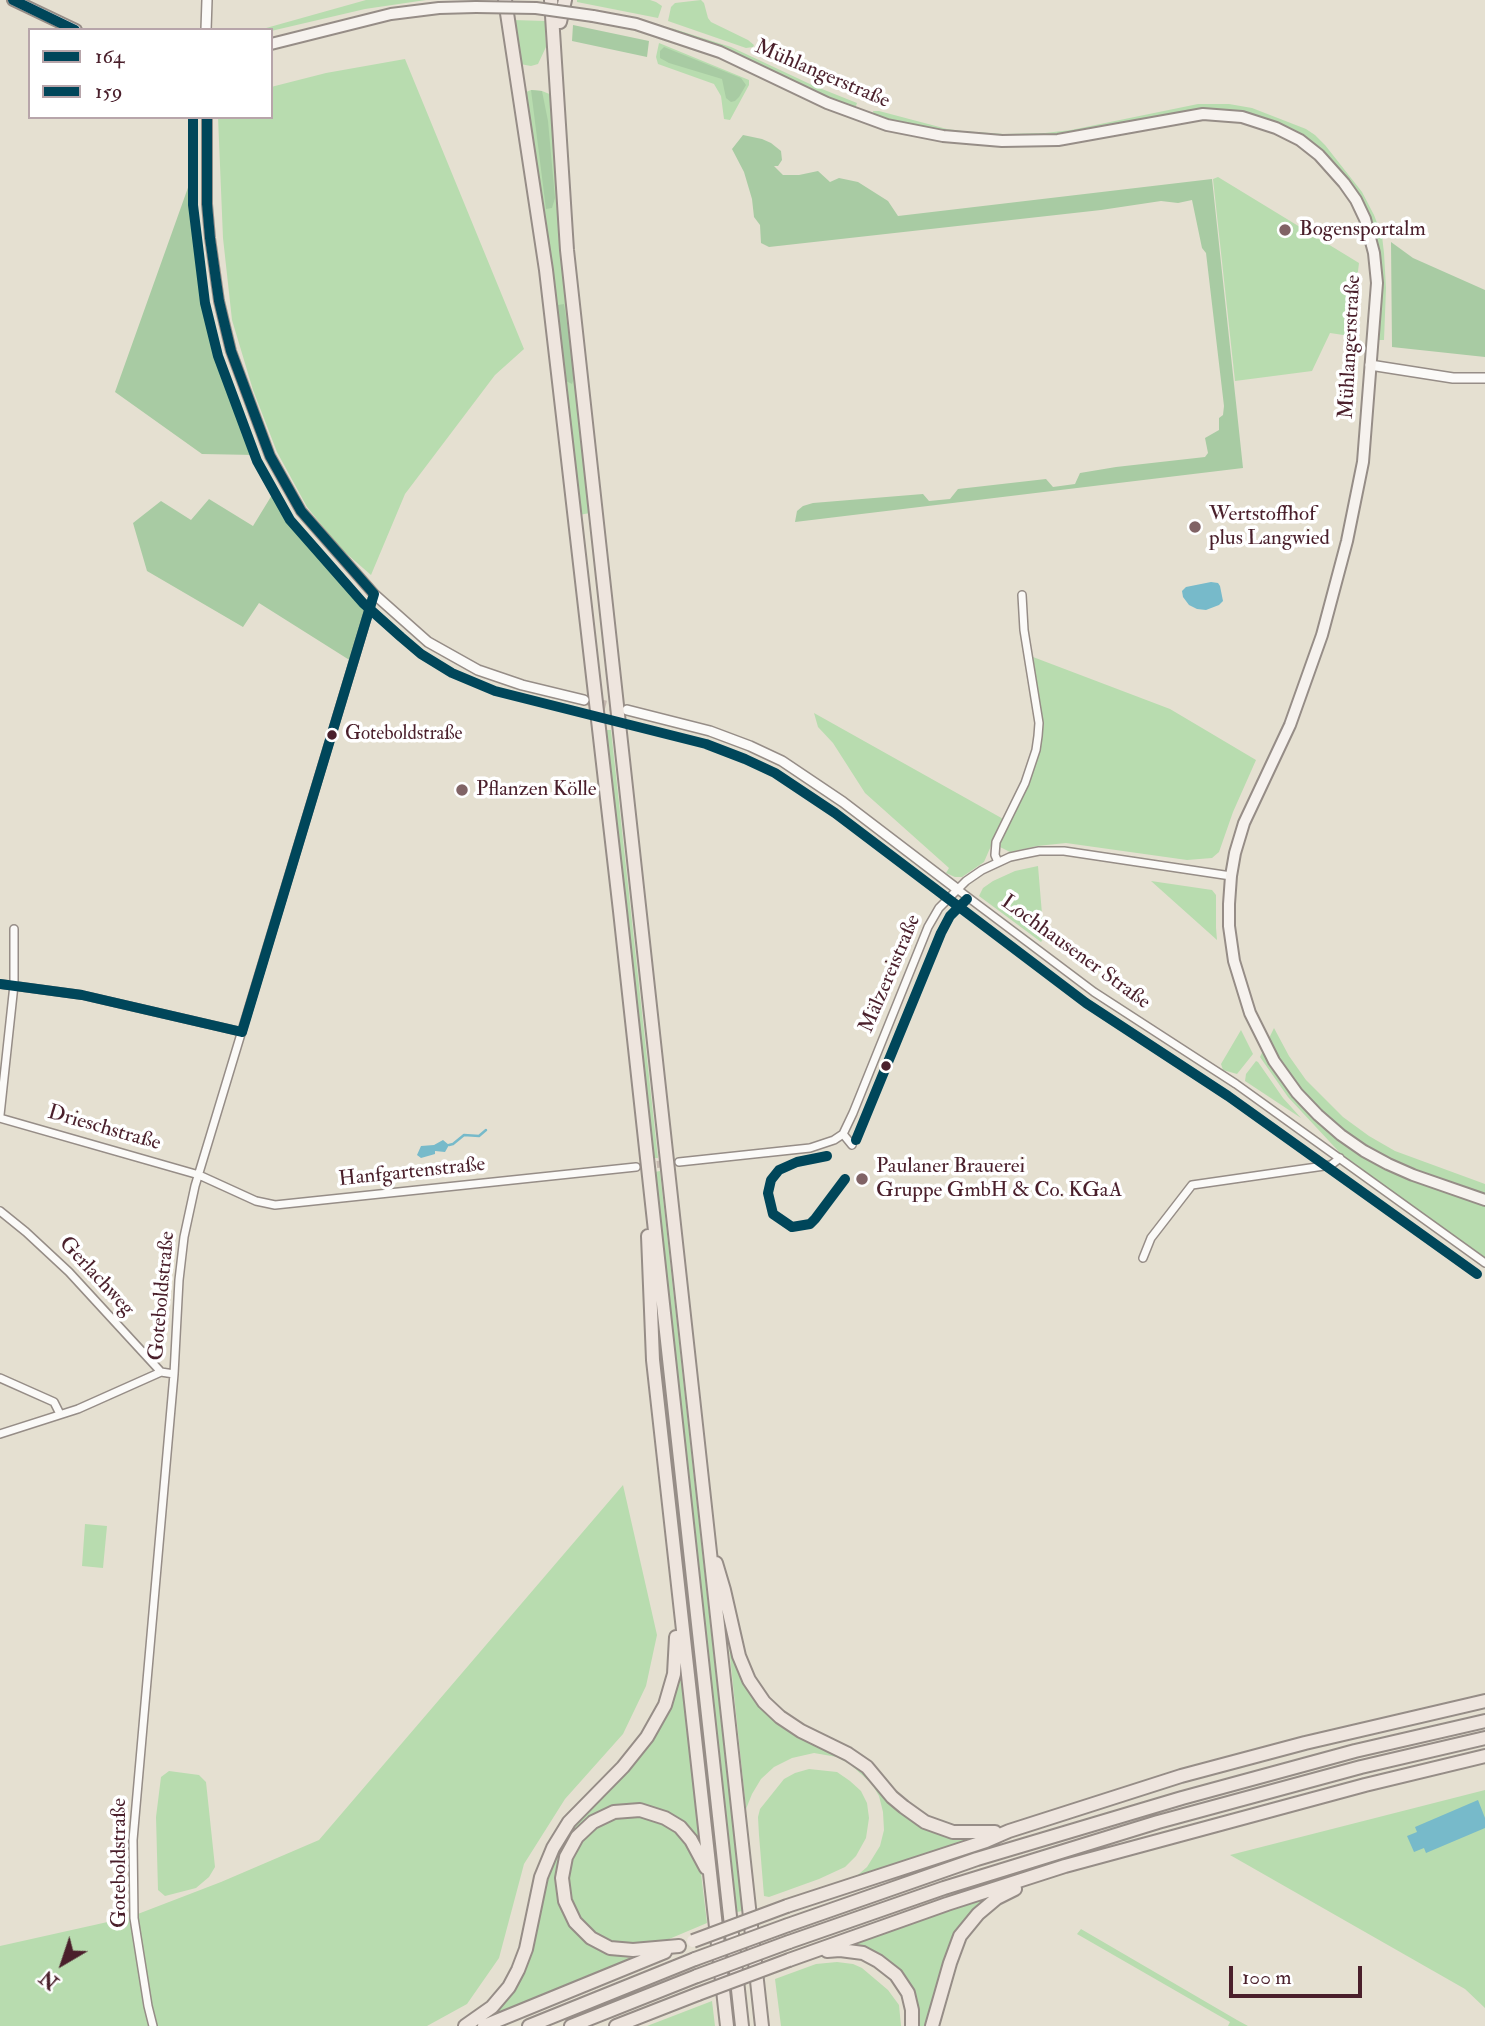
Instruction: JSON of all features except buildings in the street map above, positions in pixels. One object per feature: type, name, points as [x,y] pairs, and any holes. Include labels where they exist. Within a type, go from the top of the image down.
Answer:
[{"type":"highway","points":[[505,0],[551,309],[743,2026]]},
{"type":"highway","points":[[551,0],[567,250],[762,2026]]},
{"type":"highway","points":[[555,47],[565,0]]},
{"type":"highway","points":[[653,1219],[648,1234],[652,1348],[727,2026]]},
{"type":"highway","points":[[708,1538],[724,1590],[739,1656],[749,1680],[764,1702],[801,1731],[848,1754],[867,1767],[898,1802],[925,1822],[953,1832],[1009,1831]]},
{"type":"highway","points":[[465,2026],[492,2007],[509,1987],[518,1970],[526,1949],[541,1877],[553,1848],[569,1822],[623,1767],[647,1738],[665,1705],[674,1674],[677,1648],[675,1621],[681,1611]]},
{"type":"highway","points":[[484,2026],[679,1946],[787,1906],[1009,1831],[1181,1776],[1305,1743],[1485,1701]]},
{"type":"highway","points":[[529,2026],[788,1924],[976,1859],[1170,1801],[1355,1751],[1485,1721]]},
{"type":"highway","points":[[571,2026],[696,1976],[944,1888],[1158,1822],[1361,1767],[1485,1738]]},
{"type":"highway","points":[[615,2026],[805,1954],[1065,1866],[1365,1785],[1485,1756]]},
{"type":"highway","points":[[679,1946],[633,1950],[610,1948],[591,1938],[575,1922],[565,1902],[562,1878],[566,1857],[577,1837],[593,1822],[614,1812],[640,1810],[665,1818],[680,1827],[691,1840],[710,1876]]},
{"type":"highway","points":[[932,2026],[960,1936],[978,1914],[997,1898],[1023,1885],[1057,1874],[1065,1866]]},
{"type":"highway","points":[[805,1954],[840,1950],[863,1954],[878,1961],[896,1975],[908,1993],[912,2026]]},
{"type":"highway","points":[[758,1998],[769,2026]]},
{"type":"main road","points":[[13,0],[72,28]]},
{"type":"main road","name":"Mühlangerstraße","points":[[273,44],[391,14],[439,8],[536,8],[636,24],[720,52],[827,103],[887,125],[943,136],[1002,141],[1058,140],[1203,114],[1242,117],[1276,128],[1300,140],[1333,169],[1356,200],[1365,219],[1374,253],[1377,283],[1363,462],[1330,608],[1290,725],[1244,823],[1235,853],[1231,876],[1229,926],[1234,961],[1250,1013],[1274,1061],[1297,1093],[1318,1115],[1364,1151],[1413,1175],[1485,1200]]},
{"type":"street","points":[[206,0],[206,28]]},
{"type":"street","points":[[208,119],[208,204],[219,301],[231,351],[270,456],[301,511],[374,594],[428,642],[458,661],[500,678],[584,700]]},
{"type":"street","points":[[1370,365],[1453,377],[1485,378]]},
{"type":"street","name":"Goteboldstraße","points":[[153,2026],[134,1918],[133,1840],[184,1237],[199,1175],[374,594]]},
{"type":"street","points":[[998,862],[995,855],[996,842],[1027,777],[1040,723],[1024,630],[1022,595]]},
{"type":"street","name":"Lochhausener Straße","points":[[627,710],[710,731],[782,761],[843,802],[1094,992],[1236,1084],[1485,1263]]},
{"type":"street","name":"Mälzereistraße","points":[[843,1133],[928,927],[939,908],[957,889],[982,870],[1010,857],[1039,851],[1065,852],[1231,876]]},
{"type":"street","points":[[0,1116],[13,985],[14,929]]},
{"type":"street","points":[[0,984],[82,995],[242,1032]]},
{"type":"street","name":"Drieschstraße","points":[[0,1116],[199,1175]]},
{"type":"street","points":[[679,1162],[810,1147],[834,1140],[843,1133],[852,1145]]},
{"type":"street","points":[[1143,1258],[1151,1238],[1192,1185],[1331,1165],[1340,1158]]},
{"type":"street","name":"Hanfgartenstraße","points":[[199,1175],[256,1201],[275,1205],[636,1167]]},
{"type":"street","name":"Gerlachweg","points":[[0,1211],[69,1272],[161,1373]]},
{"type":"street","points":[[0,1434],[78,1409],[161,1373],[173,1374]]},
{"type":"street","points":[[0,1378],[54,1402],[60,1415]]},
{"type":"green space","points":[[366,0],[426,0],[365,9],[273,31],[273,28],[266,28]]},
{"type":"green space","points":[[577,0],[650,0],[662,6],[658,18]]},
{"type":"green space","points":[[701,0],[711,22],[748,40],[753,47],[746,48],[668,21],[671,7],[675,3]]},
{"type":"green space","points":[[513,20],[545,21],[546,47],[538,64],[520,64]]},
{"type":"green space","points":[[573,25],[649,41],[647,57],[572,41]]},
{"type":"green space","points":[[668,27],[731,47],[857,103],[856,106],[828,98],[753,61]]},
{"type":"green space","points":[[659,43],[749,80],[749,85],[730,120],[724,119],[721,96],[714,84],[658,64],[656,57]]},
{"type":"green space","points":[[664,47],[741,78],[746,85],[739,97],[731,102],[726,98],[722,79],[669,63],[660,58],[660,51]]},
{"type":"green space","points":[[405,59],[524,349],[495,375],[405,494],[371,575],[340,548],[307,507],[277,452],[253,390],[232,320],[223,238],[218,119],[273,119],[273,86],[326,73]]},
{"type":"green space","points":[[531,90],[552,95],[590,513],[579,515],[543,203],[526,92]]},
{"type":"green space","points":[[531,90],[542,91],[548,121],[555,198],[552,208],[546,209]]},
{"type":"green space","points":[[1198,104],[1229,104],[1252,108],[1306,129],[1325,145],[1362,192],[1382,236],[1386,288],[1384,340],[1377,340],[1381,284],[1379,252],[1371,218],[1360,198],[1321,151],[1275,122],[1228,110],[1198,110],[1071,133],[1005,137],[914,127],[874,116],[873,111],[947,129],[1004,134],[1071,130]]},
{"type":"green space","points":[[743,135],[762,139],[781,151],[782,160],[778,166],[774,166],[783,175],[818,171],[830,182],[839,178],[858,182],[888,201],[898,216],[1212,179],[1243,468],[795,522],[797,511],[813,503],[923,494],[929,501],[950,499],[958,489],[1046,479],[1053,487],[1075,484],[1080,473],[1205,457],[1208,453],[1205,438],[1219,430],[1219,418],[1223,415],[1224,406],[1206,253],[1202,248],[1192,200],[1178,203],[1161,201],[769,247],[761,243],[760,225],[754,217],[744,172],[732,149]]},
{"type":"green space","points":[[195,168],[201,265],[220,359],[255,455],[202,454],[115,392]]},
{"type":"green space","points":[[1218,177],[1359,263],[1350,336],[1330,333],[1312,371],[1235,381],[1213,179]]},
{"type":"green space","points":[[1391,242],[1413,258],[1485,290],[1485,357],[1392,347]]},
{"type":"green space","points":[[564,304],[574,378],[572,384],[566,381],[557,308],[558,305]]},
{"type":"green space","points":[[275,490],[297,525],[362,600],[365,611],[351,661],[259,603],[243,627],[147,571],[133,523],[161,501],[191,520],[209,499],[253,526]]},
{"type":"green space","points":[[1033,657],[1170,709],[1256,760],[1219,852],[1212,858],[1187,860],[1066,843],[1010,852],[1000,847],[1003,833],[1031,778],[1039,749],[1043,725]]},
{"type":"green space","points":[[814,713],[1005,820],[984,862],[962,877],[946,873],[949,868],[865,793],[833,743],[818,727]]},
{"type":"green space","points":[[606,730],[611,730],[658,1158],[653,1158]]},
{"type":"green space","points":[[1038,866],[1044,938],[1041,942],[979,896],[983,888],[993,881],[1015,871]]},
{"type":"green space","points":[[1151,881],[1212,890],[1216,895],[1217,940]]},
{"type":"green space","points":[[1274,1028],[1306,1080],[1343,1117],[1395,1151],[1485,1184],[1485,1259],[1342,1155],[1288,1097],[1260,1057]]},
{"type":"green space","points":[[1241,1030],[1253,1054],[1237,1074],[1223,1070],[1221,1064]]},
{"type":"green space","points":[[1256,1061],[1301,1118],[1245,1081],[1246,1074]]},
{"type":"green space","points":[[660,1171],[742,1911],[737,1912],[655,1172]]},
{"type":"green space","points":[[623,1485],[657,1635],[646,1686],[623,1734],[565,1799],[524,1864],[499,1958],[467,2004],[427,2026],[0,2026],[0,1946],[130,1917],[319,1840]]},
{"type":"green space","points":[[85,1524],[107,1526],[103,1568],[82,1566]]},
{"type":"green space","points":[[727,1628],[755,1696],[852,1763],[873,1782],[955,1836],[977,1838],[852,1880],[867,1867],[880,1846],[884,1830],[879,1796],[872,1784],[851,1765],[837,1757],[814,1753],[792,1758],[774,1767],[761,1779],[746,1809]]},
{"type":"green space","points":[[681,1678],[700,1843],[675,1817],[664,1811],[639,1805],[619,1806],[601,1811],[578,1827],[565,1846],[555,1875],[560,1904],[570,1925],[580,1937],[601,1951],[637,1958],[489,2018],[504,2002],[555,1857],[578,1821],[647,1747],[657,1731],[677,1679]]},
{"type":"green space","points":[[809,1769],[837,1772],[861,1791],[867,1803],[869,1818],[866,1838],[856,1856],[845,1867],[769,1897],[764,1896],[758,1817],[760,1809],[784,1779]]},
{"type":"green space","points":[[169,1771],[199,1775],[206,1782],[215,1867],[209,1877],[196,1888],[165,1896],[158,1890],[156,1817],[161,1777]]},
{"type":"green space","points":[[1485,1790],[1485,2008],[1465,1989],[1230,1855]]},
{"type":"green space","points":[[632,1814],[663,1821],[678,1832],[696,1859],[701,1873],[707,1923],[662,1942],[643,1946],[614,1944],[593,1934],[575,1912],[567,1883],[568,1868],[582,1839],[594,1827],[611,1818]]},
{"type":"green space","points":[[982,1899],[959,1927],[949,1948],[927,2026],[917,2026],[910,1990],[846,1945]]},
{"type":"green space","points":[[1081,1929],[1248,2026],[1228,2026],[1230,2022],[1077,1934]]},
{"type":"green space","points":[[837,1962],[862,1968],[888,1990],[899,2005],[901,2026],[781,2026],[775,1979],[816,1964]]},
{"type":"green space","points":[[712,2001],[715,2026],[647,2026]]},
{"type":"water","points":[[1211,582],[1220,586],[1223,601],[1206,610],[1189,605],[1182,591],[1186,587]]},
{"type":"water","points":[[443,1140],[449,1145],[445,1152],[435,1151],[435,1154],[421,1158],[417,1155],[421,1146],[434,1145]]},
{"type":"water","points":[[1478,1800],[1485,1818],[1485,1828],[1426,1853],[1424,1848],[1414,1852],[1407,1836],[1417,1832],[1415,1827]]},
{"type":"waterway","points":[[449,1145],[464,1135],[479,1136],[486,1130]]},
{"type":"tunnel","points":[[584,700],[622,709]]},
{"type":"tunnel","points":[[636,1167],[679,1162]]},
{"type":"transit line","name":"164","points":[[13,0],[71,28]]},
{"type":"transit line","name":"159","points":[[193,119],[193,205],[205,303],[218,356],[257,461],[290,520],[363,603],[421,654],[452,673],[495,691],[706,744],[775,773],[835,813],[1086,1003],[1228,1096],[1477,1274]]},
{"type":"transit line","name":"164","points":[[207,119],[207,204],[210,238],[219,301],[231,351],[270,456],[301,511],[374,594]]},
{"type":"transit line","name":"164","points":[[242,1032],[374,594]]},
{"type":"transit line","name":"159","points":[[856,1140],[941,933],[950,916],[967,899]]},
{"type":"transit line","name":"164","points":[[0,984],[82,995],[242,1032]]},
{"type":"transit line","name":"159","points":[[827,1156],[797,1162],[779,1170],[771,1180],[768,1193],[773,1214],[792,1227],[810,1224],[845,1179]]},
{"type":"place","name":"Bogensportalm","points":[[1285,230]]},
{"type":"place","name":"Wertstoffhof plus Langwied","points":[[1195,527]]},
{"type":"place","name":"Goteboldstraße","points":[[332,735]]},
{"type":"place","name":"Pflanzen Kölle","points":[[462,790]]},
{"type":"place","name":"Paulaner Brauerei Gruppe GmbH & Co. KGaA","points":[[862,1179]]}]
